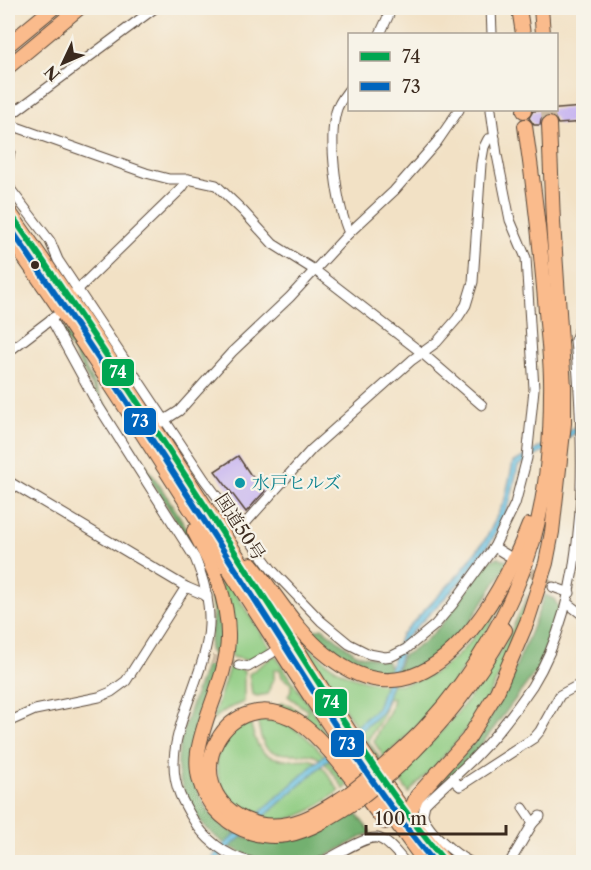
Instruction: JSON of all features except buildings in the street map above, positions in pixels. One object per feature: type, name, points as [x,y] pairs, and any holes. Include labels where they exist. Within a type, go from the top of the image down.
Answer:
[{"type":"highway","points":[[8,45],[53,8]]},
{"type":"highway","points":[[8,67],[78,8]]},
{"type":"highway","points":[[519,8],[523,33]]},
{"type":"highway","points":[[541,8],[543,33]]},
{"type":"highway","points":[[408,816],[417,796],[456,754],[477,727],[509,667],[528,622],[546,562],[552,532],[561,452],[564,387],[549,124]]},
{"type":"highway","points":[[387,770],[453,694],[492,634],[510,600],[532,543],[542,505],[549,446],[551,391],[538,223],[525,126]]},
{"type":"highway","name":"国道50号","points":[[8,210],[73,294],[159,424],[201,501],[350,731],[408,816],[445,862]]},
{"type":"highway","name":"国道50号","points":[[8,235],[56,316],[118,398],[361,773],[424,862]]},
{"type":"highway","points":[[118,398],[136,440],[204,549],[213,567],[223,598],[228,638],[224,666],[204,726],[198,755],[202,787],[211,805],[226,820],[236,827],[266,836],[302,831],[333,816],[353,797],[418,748],[444,720],[470,687],[495,648],[529,576],[554,499]]},
{"type":"highway","points":[[201,501],[293,619],[326,655],[365,677],[400,679],[420,673],[436,664],[463,641],[477,623],[498,591],[514,559],[531,521],[544,480]]},
{"type":"highway","points":[[353,797],[302,820],[283,825],[257,824],[239,816],[219,797],[210,772],[213,750],[224,729],[247,715],[266,711],[291,718],[317,738],[396,835],[424,862]]},
{"type":"street","points":[[8,117],[155,8]]},
{"type":"street","points":[[380,33],[392,8]]},
{"type":"street","points":[[491,8],[492,33]]},
{"type":"street","points":[[348,91],[335,113],[333,167],[345,224],[350,233]]},
{"type":"street","points":[[458,111],[437,142],[394,191],[232,352],[179,411],[159,424],[272,570],[321,621],[358,650],[376,656],[392,656],[406,649],[435,625],[494,547],[515,504],[531,433],[534,388],[526,258],[510,220],[491,111]]},
{"type":"street","points":[[8,117],[146,173],[169,179],[188,178],[216,185],[273,244],[316,271],[422,353],[482,405]]},
{"type":"street","points":[[241,528],[312,449],[376,391],[448,332],[471,293],[481,164],[488,139],[495,138]]},
{"type":"street","points":[[8,148],[10,151],[8,163]]},
{"type":"street","points":[[8,183],[50,241],[73,294],[182,188],[188,178]]},
{"type":"street","points":[[8,352],[56,316],[99,407],[195,558],[204,580],[207,596],[208,658],[176,738],[176,781],[180,795],[202,832],[218,848],[251,862]]},
{"type":"street","points":[[470,862],[448,848],[426,822],[423,813],[425,804],[504,725],[532,685],[545,661],[567,603],[581,507],[581,413],[575,340],[579,330],[584,326]]},
{"type":"street","points":[[8,481],[186,587],[207,596]]},
{"type":"street","points":[[494,547],[507,555]]},
{"type":"street","points":[[8,722],[35,710],[99,697],[111,692],[126,681],[186,587]]},
{"type":"street","points":[[553,587],[570,592]]},
{"type":"street","points":[[567,603],[584,616]]},
{"type":"street","points":[[309,629],[321,621]]},
{"type":"street","points":[[238,665],[248,667],[272,653]]},
{"type":"street","points":[[452,779],[460,786],[534,738],[560,695],[584,682]]},
{"type":"street","points":[[523,808],[533,824]]},
{"type":"street","points":[[510,862],[540,816]]},
{"type":"street","points":[[321,862],[364,840],[377,838],[387,843],[405,862]]},
{"type":"green space","points":[[61,324],[107,407],[187,528],[212,580],[220,607],[222,639],[213,695],[196,763],[195,781],[204,805],[227,829],[267,842],[296,838],[325,827],[354,811],[371,833],[318,859],[297,862],[277,861],[240,852],[223,842],[196,815],[180,781],[178,759],[183,732],[192,704],[205,666],[213,655],[209,650],[213,612],[210,587],[187,537],[104,408],[58,325]]},
{"type":"green space","points":[[499,557],[509,562],[460,637],[425,664],[383,675],[368,672],[323,645],[311,631],[322,628],[356,654],[387,661],[388,666],[398,668],[402,656],[415,649],[438,629],[483,567]]},
{"type":"green space","points":[[218,566],[271,649],[251,661],[232,657]]},
{"type":"green space","points":[[509,586],[504,601],[469,661],[430,712],[384,757],[374,742],[390,711],[393,698],[387,699],[383,716],[369,738],[379,761],[310,656],[303,640],[327,663],[354,677],[377,683],[400,684],[421,679],[440,670],[456,657],[485,623]]},
{"type":"green space","points":[[528,595],[505,662],[479,713],[409,793],[397,776],[440,733],[478,686],[500,652]]},
{"type":"green space","points":[[545,595],[554,599],[561,611],[537,670],[476,752],[457,771],[431,789],[463,756],[495,709],[522,653]]},
{"type":"green space","points":[[275,655],[317,718],[330,744],[276,708],[281,703],[290,705],[304,716],[308,711],[288,696],[291,684],[282,677],[280,669],[274,670],[274,679],[268,694],[257,696],[252,694],[249,674]]},
{"type":"green space","points":[[230,665],[244,671],[244,702],[227,709],[212,720]]},
{"type":"green space","points":[[257,719],[287,725],[299,732],[320,750],[348,785],[344,789],[330,769],[317,757],[276,753],[270,750],[263,742]]},
{"type":"green space","points":[[250,722],[259,747],[267,755],[274,758],[308,759],[316,762],[328,774],[339,791],[312,810],[289,819],[260,818],[242,810],[228,796],[220,780],[217,762],[221,746],[231,732]]},
{"type":"water","points":[[583,422],[583,429],[518,466],[510,502],[492,540],[465,577],[406,638],[382,712],[222,854],[217,862],[209,862],[217,851],[377,708],[401,635],[460,573],[487,537],[505,499],[513,463]]},
{"type":"tunnel","points":[[548,111],[549,124]]},
{"type":"tunnel","points":[[520,564],[553,587]]},
{"type":"tunnel","points":[[212,659],[239,665]]},
{"type":"transit line","name":"74","points":[[8,210],[142,410],[355,739],[398,802],[445,862]]},
{"type":"transit line","name":"73","points":[[8,225],[140,422],[348,745],[411,834],[434,862]]},
{"type":"place","name":"水戸ヒルズ","points":[[240,483]]}]
